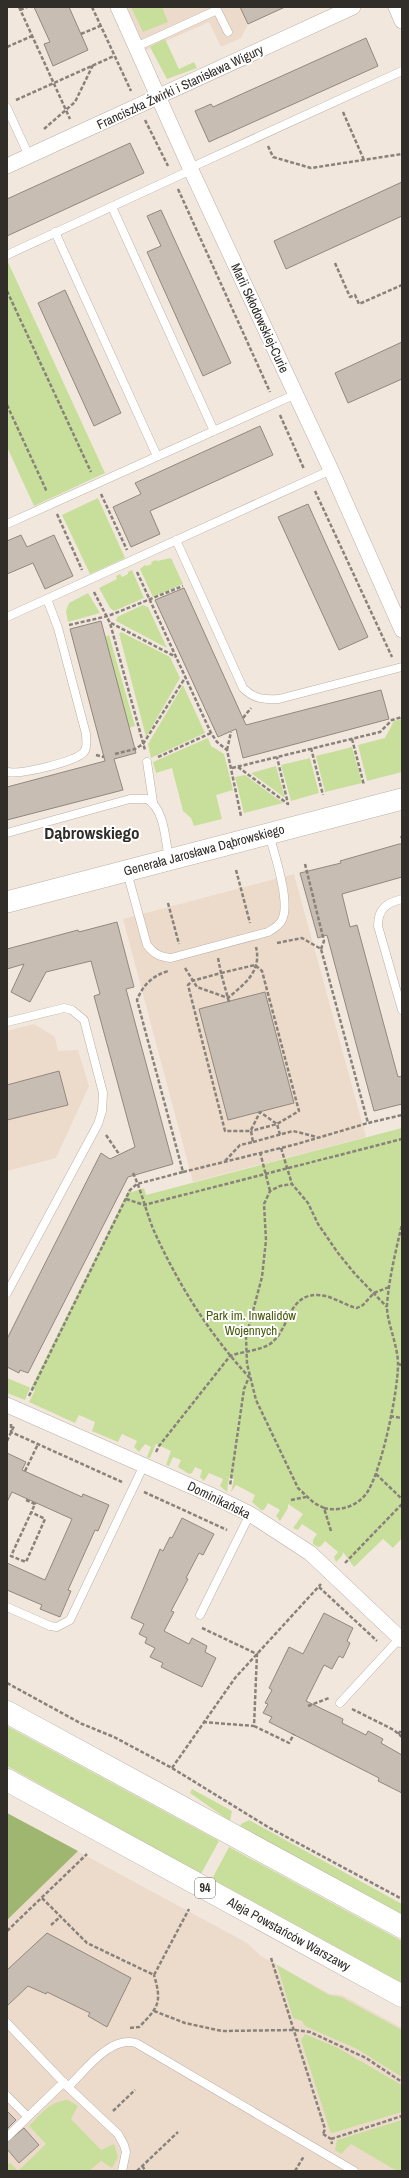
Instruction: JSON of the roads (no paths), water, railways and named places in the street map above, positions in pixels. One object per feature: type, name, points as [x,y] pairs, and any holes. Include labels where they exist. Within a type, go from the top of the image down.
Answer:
[{"type":"main road","name":"Generała Jarosława Dąbrowskiego","points":[[7,902],[402,799]]},
{"type":"main road","points":[[7,1712],[402,1927]]},
{"type":"main road","name":"Aleja Powstańców Warszawy","points":[[7,1780],[402,1996]]},
{"type":"street","name":"Marii Skłodowskiej-Curie","points":[[118,7],[191,169],[331,470],[402,630]]},
{"type":"street","name":"Franciszka Żwirki i Stanisława Wigury","points":[[7,166],[27,152],[76,135],[352,7]]},
{"type":"street","points":[[396,7],[402,21]]},
{"type":"street","name":"Dominikańska","points":[[7,1405],[147,1466],[250,1514],[310,1554],[401,1639]]},
{"type":"lane","points":[[136,47],[216,8],[228,32]]},
{"type":"lane","points":[[7,255],[174,178],[263,134],[402,71]]},
{"type":"lane","points":[[7,108],[27,152]]},
{"type":"lane","points":[[112,207],[214,431]]},
{"type":"lane","points":[[56,232],[157,456]]},
{"type":"lane","points":[[7,524],[296,394]]},
{"type":"lane","points":[[7,618],[131,560],[331,470]]},
{"type":"lane","points":[[176,540],[242,688],[250,695],[264,699],[279,699],[399,667]]},
{"type":"lane","points":[[7,772],[19,773],[70,760],[84,752],[86,746],[86,734],[58,628],[47,599]]},
{"type":"lane","points":[[147,762],[153,802]]},
{"type":"lane","points":[[7,833],[130,799],[147,799],[153,802],[157,807],[163,827],[169,860]]},
{"type":"lane","points":[[126,870],[147,945],[153,953],[162,957],[171,958],[181,954],[253,936],[276,927],[282,920],[284,900],[269,833]]},
{"type":"lane","points":[[402,899],[386,905],[380,910],[378,926],[402,1010]]},
{"type":"lane","points":[[7,1022],[64,1008],[72,1010],[84,1020],[103,1093],[102,1111],[98,1124],[7,1293]]},
{"type":"lane","points":[[7,1607],[50,1626],[57,1627],[70,1620],[133,1487],[147,1466]]},
{"type":"lane","points":[[200,1615],[250,1514]]},
{"type":"lane","points":[[340,1703],[401,1639]]},
{"type":"lane","points":[[7,2023],[66,2085],[122,2140],[126,2152],[122,2171]]},
{"type":"lane","points":[[7,2137],[28,2117],[111,2046],[120,2042],[136,2043],[354,2171]]},
{"type":"lane","points":[[7,2096],[28,2117]]},
{"type":"district","name":"Dąbrowskiego","points":[[92,832]]},
{"type":"park label","name":"Park im. Inwalidów Wojennych","points":[[251,1322]]}]
